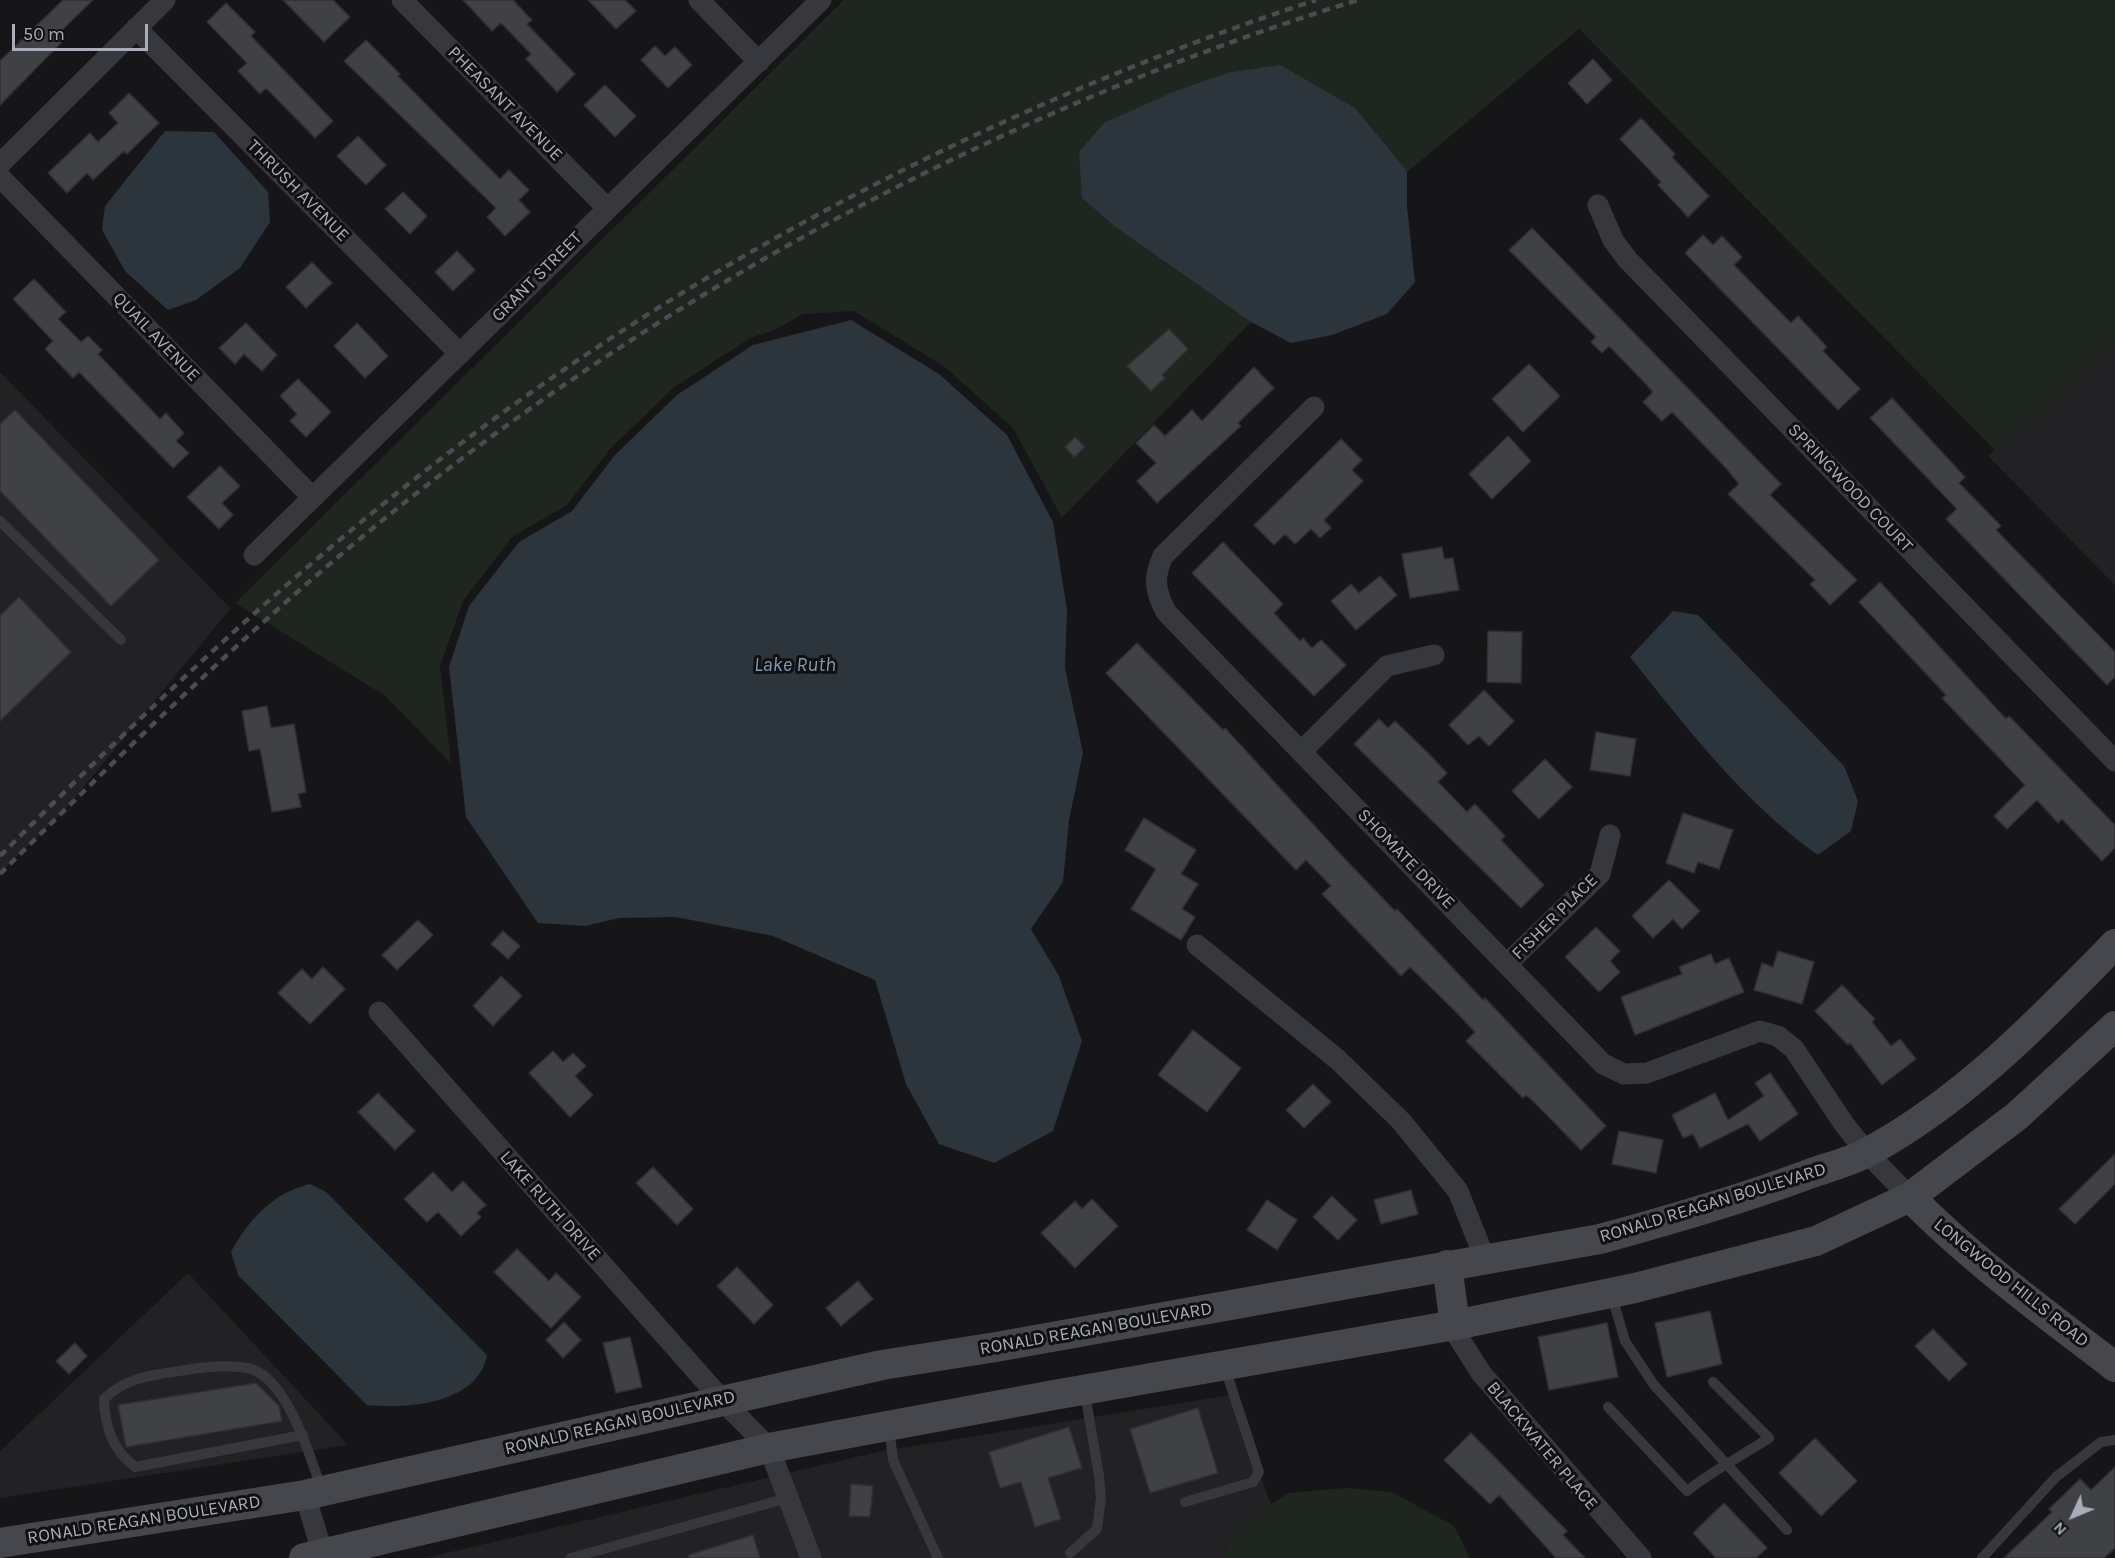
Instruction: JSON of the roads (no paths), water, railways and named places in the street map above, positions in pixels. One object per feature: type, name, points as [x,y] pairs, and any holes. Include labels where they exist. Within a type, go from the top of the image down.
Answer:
[{"type":"main road","name":"RONALD REAGAN BOULEVARD","points":[[0,1542],[313,1493],[882,1365],[996,1347],[1600,1239],[1768,1190],[1867,1153],[1917,1122],[1980,1074],[2115,944]]},
{"type":"main road","points":[[317,1557],[769,1448],[1084,1389],[1455,1326],[1732,1265],[1816,1241],[1910,1197],[2017,1116],[2115,1026]]},
{"type":"main road","name":"LONGWOOD HILLS ROAD","points":[[1910,1197],[1935,1223],[2008,1286],[2115,1367]]},
{"type":"main road","points":[[1447,1265],[1455,1326]]},
{"type":"street","points":[[0,164],[165,0]]},
{"type":"street","name":"PHEASANT AVENUE","points":[[402,0],[607,208]]},
{"type":"street","points":[[699,0],[759,62]]},
{"type":"street","name":"GRANT STREET","points":[[254,555],[821,0]]},
{"type":"street","name":"THRUSH AVENUE","points":[[136,28],[460,354]]},
{"type":"street","name":"QUAIL AVENUE","points":[[0,177],[312,497]]},
{"type":"street","name":"SPRINGWOOD COURT","points":[[1598,205],[1613,240],[1627,259],[2115,761]]},
{"type":"street","name":"SHOMATE DRIVE","points":[[1314,407],[1163,556],[1156,573],[1156,592],[1166,612],[1603,1064],[1624,1074],[1647,1072],[1760,1031],[1778,1036],[1794,1049],[1844,1124],[1867,1153],[1910,1197]]},
{"type":"street","points":[[1302,751],[1387,666],[1434,656]]},
{"type":"street","name":"FISHER PLACE","points":[[1507,964],[1600,874],[1610,835]]},
{"type":"street","points":[[1197,945],[1337,1059],[1401,1121],[1458,1191],[1485,1259]]},
{"type":"street","name":"LAKE RUTH DRIVE","points":[[379,1012],[722,1400],[769,1448]]},
{"type":"street","name":"BLACKWATER PLACE","points":[[1455,1326],[1457,1335],[1480,1373],[1641,1558]]},
{"type":"street","points":[[769,1448],[811,1558]]},
{"type":"street","points":[[313,1493],[317,1557]]},
{"type":"lane","points":[[0,521],[121,640]]},
{"type":"lane","points":[[1611,1293],[1625,1341],[1654,1385],[1705,1440],[1726,1467],[1786,1530]]},
{"type":"lane","points":[[1185,1502],[1253,1482],[1259,1472],[1224,1365]]},
{"type":"lane","points":[[303,1435],[135,1467],[110,1438],[104,1399],[113,1390],[138,1378],[206,1366],[250,1368],[264,1377],[286,1401],[303,1435],[313,1493]]},
{"type":"lane","points":[[1608,1407],[1687,1491],[1711,1472],[1726,1467],[1769,1438],[1713,1382]]},
{"type":"lane","points":[[1070,1553],[1097,1529],[1101,1498],[1084,1389]]},
{"type":"lane","points":[[889,1425],[893,1460],[938,1558]]},
{"type":"lane","points":[[1982,1558],[2056,1477],[2101,1442],[2115,1440]]},
{"type":"lane","points":[[571,1558],[788,1498]]},
{"type":"water","points":[[1280,65],[1355,108],[1407,171],[1407,206],[1415,282],[1387,314],[1332,335],[1291,343],[1251,322],[1114,226],[1082,198],[1079,152],[1104,123],[1175,91],[1227,73]]},
{"type":"water","points":[[165,131],[214,132],[268,192],[270,222],[240,268],[196,300],[168,310],[125,271],[102,230],[105,206]]},
{"type":"water","name":"Lake Ruth","points":[[851,320],[939,374],[1007,435],[1053,522],[1067,610],[1065,668],[1083,753],[1069,820],[1063,882],[1031,929],[1059,976],[1082,1041],[1053,1131],[994,1163],[939,1144],[906,1084],[875,980],[773,936],[676,917],[619,918],[585,926],[538,923],[466,817],[449,667],[469,606],[519,542],[572,511],[615,455],[677,395],[753,345]]},
{"type":"water","points":[[1673,611],[1698,615],[1844,766],[1858,801],[1851,831],[1818,855],[1765,812],[1741,788],[1695,737],[1630,657]]},
{"type":"water","points":[[310,1184],[326,1192],[487,1355],[481,1371],[470,1384],[439,1400],[421,1404],[367,1405],[238,1275],[231,1252],[245,1229],[263,1209],[274,1201],[297,1188]]},
{"type":"railway","points":[[0,856],[206,657],[314,562],[425,471],[527,396],[631,325],[739,259],[850,197],[964,141],[1079,89],[1197,42],[1316,0]]},
{"type":"railway","points":[[0,874],[182,696],[276,610],[373,528],[484,442],[599,361],[718,286],[840,217],[965,153],[1094,96],[1225,45],[1358,0]]}]
